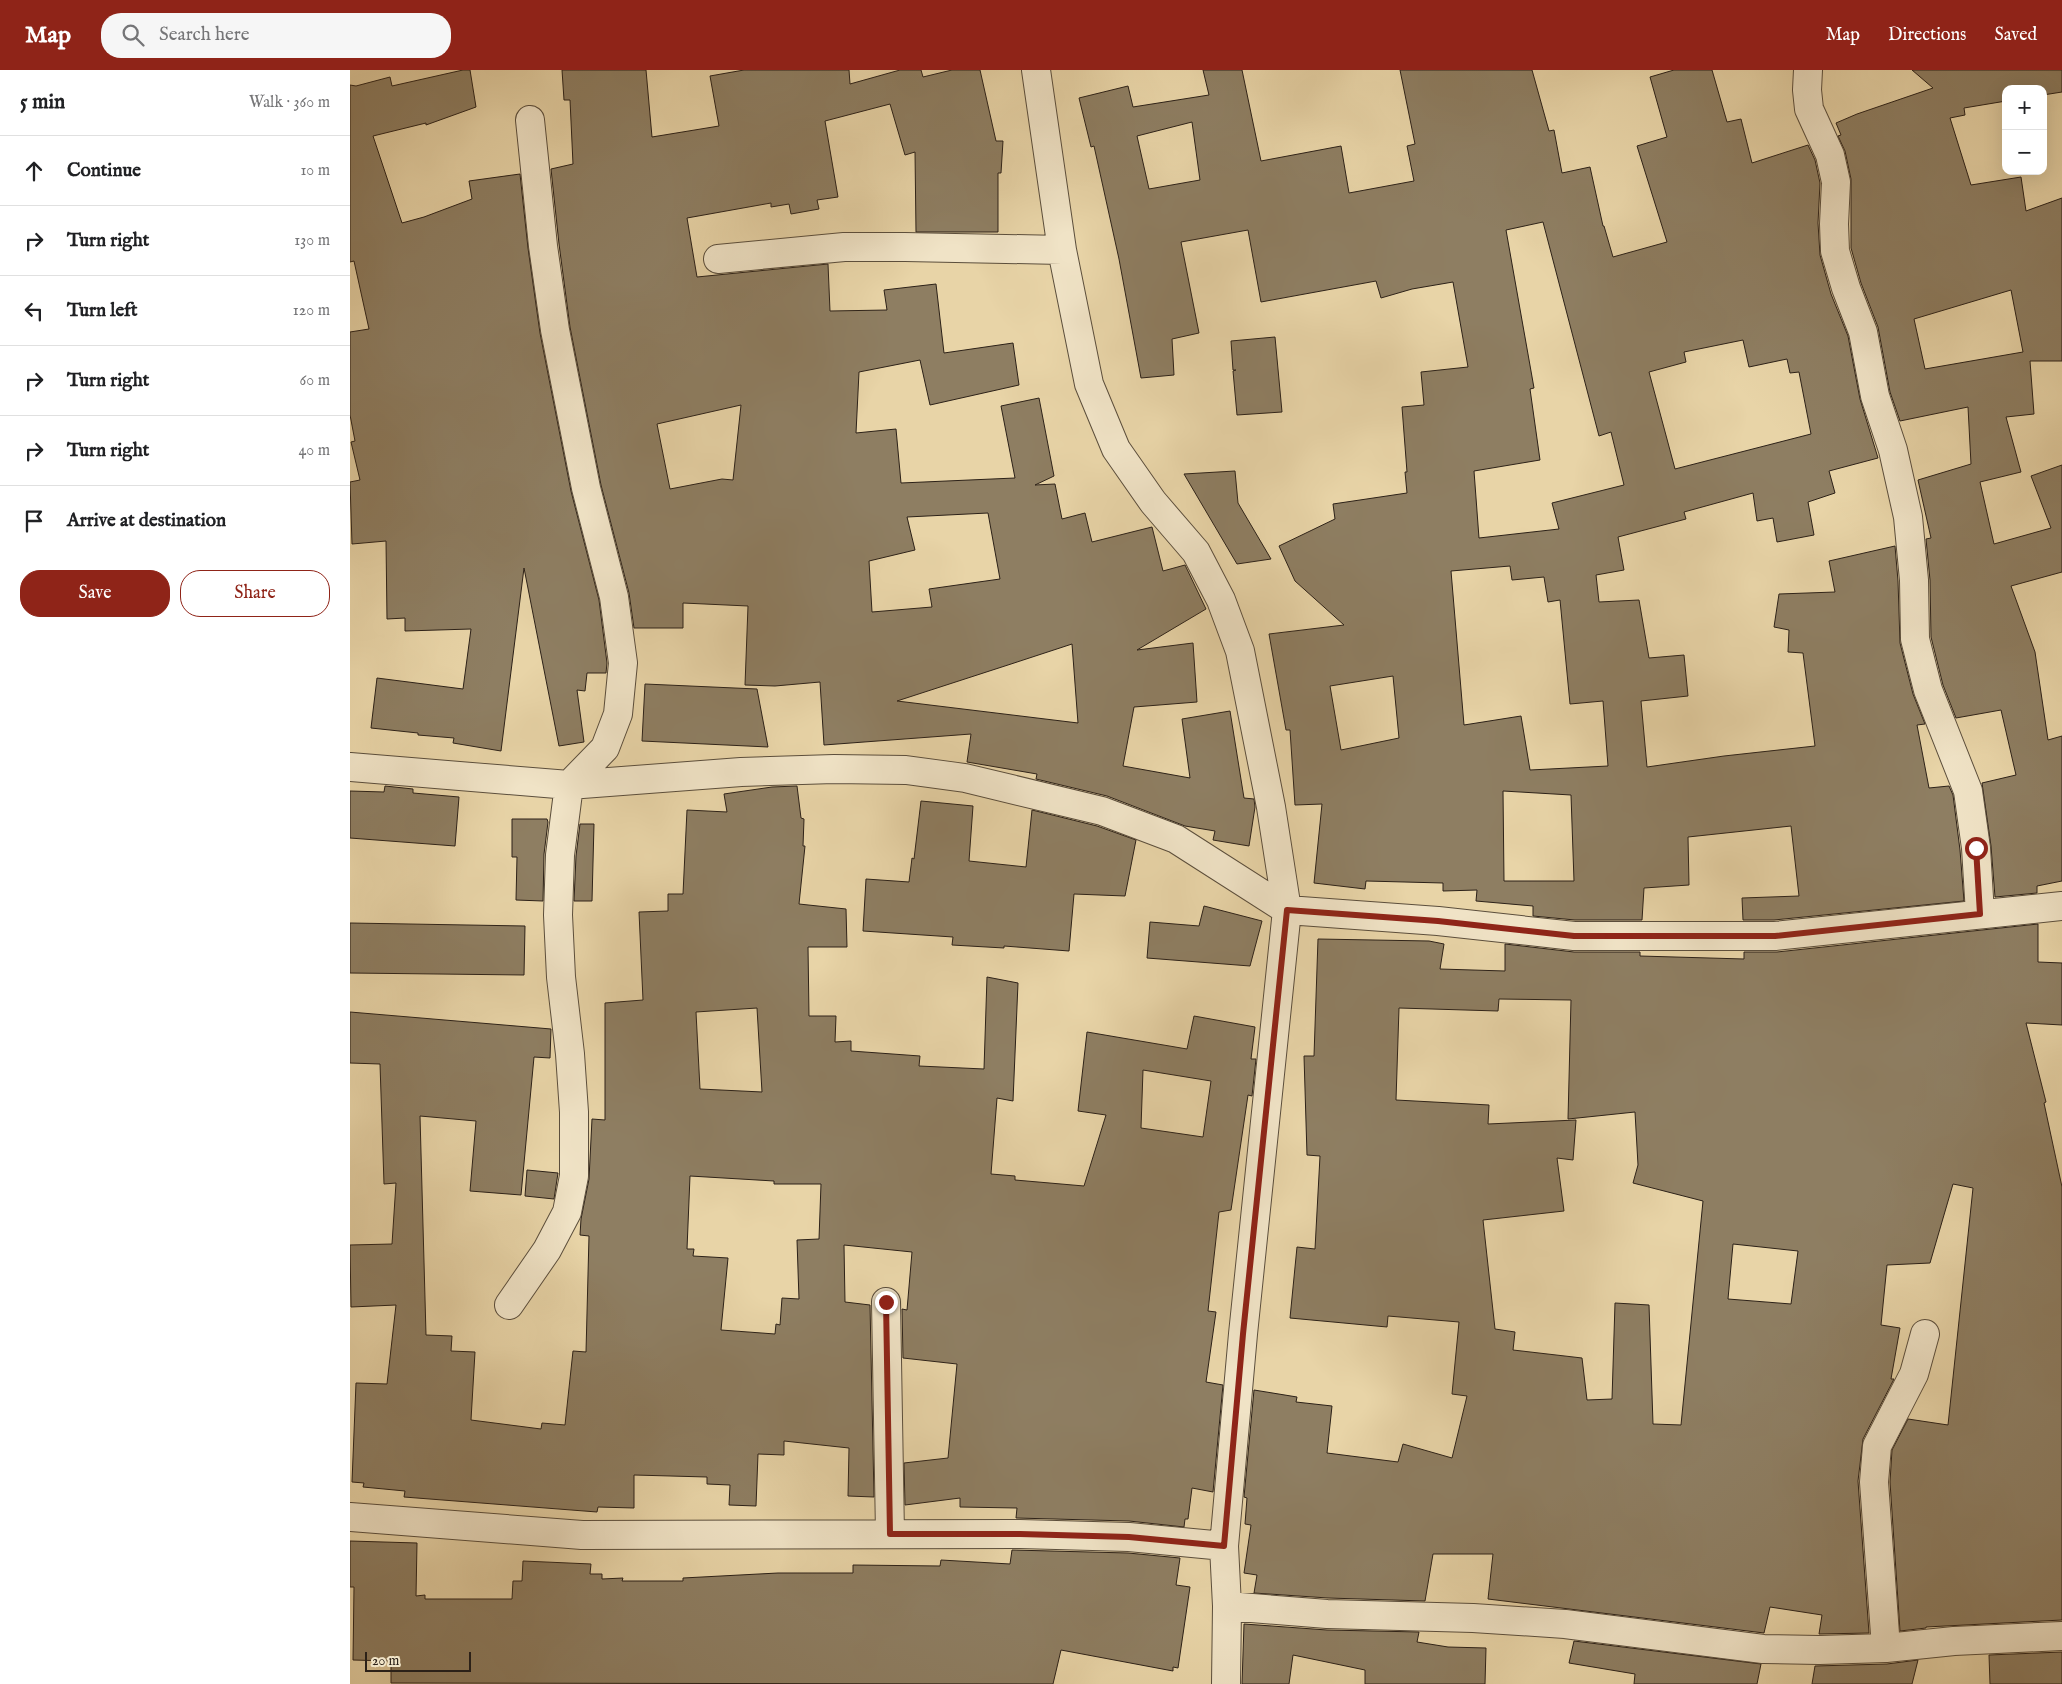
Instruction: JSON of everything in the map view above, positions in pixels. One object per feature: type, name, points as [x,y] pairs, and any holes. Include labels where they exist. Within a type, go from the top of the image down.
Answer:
[{"type":"street","points":[[1036,70],[1062,250],[1089,384],[1116,449],[1153,502],[1196,552],[1221,600],[1240,651],[1271,807],[1287,910],[1243,1334],[1224,1546],[1226,1684]]},
{"type":"street","points":[[1808,70],[1807,90],[1809,109],[1830,155],[1836,182],[1835,251],[1846,288],[1863,332],[1875,396],[1893,450],[1908,517],[1914,580],[1915,639],[1928,690],[1968,791],[1976,848],[1980,914]]},
{"type":"street","points":[[509,1304],[547,1250],[567,1212],[574,1176],[574,1112],[570,1054],[561,977],[558,915],[560,855],[569,785],[605,748],[618,714],[623,663],[614,597],[586,488],[555,330],[543,246],[530,120]]},
{"type":"street","points":[[718,259],[844,247],[1062,250]]},
{"type":"street","points":[[350,767],[569,785],[741,772],[834,768],[906,770],[965,778],[1102,811],[1176,839],[1287,910],[1438,921],[1574,936],[1775,936],[2062,906]]},
{"type":"street","points":[[886,1302],[890,1534]]},
{"type":"street","points":[[1886,1648],[1874,1482],[1877,1446],[1914,1374],[1925,1334]]},
{"type":"street","points":[[350,1517],[582,1535],[1020,1534],[1129,1537],[1224,1546]]},
{"type":"street","points":[[1226,1606],[1327,1614],[1473,1618],[1565,1624],[1762,1648],[1819,1650],[1886,1648],[1954,1641],[2062,1636]]},
{"type":"building","points":[[470,70],[476,107],[426,125],[426,123],[373,136],[402,223],[472,199],[469,181],[520,174],[540,333],[571,491],[599,600],[607,663],[606,673],[587,673],[585,691],[577,690],[584,742],[559,746],[524,568],[501,751],[453,743],[454,738],[371,728],[377,678],[463,689],[471,629],[405,631],[405,618],[387,619],[386,541],[352,544],[350,482],[360,480],[351,442],[355,441],[350,415],[350,332],[369,329],[354,261],[350,262],[350,85],[356,86],[390,77],[392,86]]},
{"type":"building","points":[[562,70],[646,70],[652,137],[719,126],[710,76],[744,70],[849,70],[850,84],[900,70],[921,70],[923,77],[952,70],[980,70],[996,141],[1003,141],[1001,173],[998,173],[998,232],[916,232],[915,152],[905,155],[890,104],[825,121],[838,197],[817,200],[819,209],[791,214],[789,204],[771,207],[771,203],[687,218],[697,277],[828,264],[830,311],[887,310],[884,290],[936,284],[944,353],[1013,343],[1019,385],[930,405],[920,360],[859,372],[856,433],[896,429],[901,483],[1015,478],[1001,406],[1039,398],[1054,476],[1035,485],[1055,484],[1062,519],[1085,513],[1092,542],[1152,527],[1163,571],[1185,565],[1206,609],[1137,650],[1193,643],[1197,702],[1134,707],[1123,766],[1190,778],[1182,719],[1230,711],[1244,798],[1254,799],[1255,807],[1249,846],[1213,840],[1215,831],[1185,826],[1107,796],[1036,779],[1037,774],[967,762],[971,734],[824,745],[820,682],[775,686],[745,685],[748,606],[683,603],[683,628],[634,628],[629,593],[601,485],[570,327],[551,169],[573,164],[570,100],[564,100]],"holes":[[[741,405],[733,480],[722,479],[670,489],[657,424]],[[988,513],[1000,579],[929,589],[932,607],[872,612],[869,561],[915,550],[907,517]],[[1072,644],[1078,723],[897,701]]]},
{"type":"building","points":[[1203,70],[1242,70],[1261,161],[1341,146],[1349,193],[1414,181],[1407,146],[1415,144],[1400,70],[1532,70],[1549,131],[1554,130],[1562,173],[1590,167],[1603,226],[1613,257],[1667,242],[1637,146],[1667,137],[1650,77],[1674,70],[1712,70],[1727,122],[1741,119],[1752,163],[1808,145],[1815,160],[1820,183],[1818,223],[1820,255],[1831,294],[1848,336],[1860,399],[1878,458],[1829,471],[1835,493],[1808,502],[1814,535],[1777,542],[1773,518],[1757,521],[1753,493],[1684,512],[1686,519],[1618,537],[1624,570],[1596,575],[1599,602],[1639,600],[1649,658],[1684,655],[1688,696],[1641,701],[1647,767],[1815,746],[1803,653],[1788,652],[1789,630],[1774,627],[1779,594],[1835,592],[1829,561],[1895,546],[1900,643],[1913,694],[1925,724],[1917,725],[1929,788],[1949,786],[1953,795],[1964,901],[1774,920],[1743,920],[1742,898],[1799,896],[1791,826],[1688,837],[1689,885],[1644,888],[1642,920],[1575,920],[1533,916],[1533,906],[1476,901],[1477,890],[1443,891],[1443,883],[1366,881],[1365,889],[1314,883],[1322,804],[1295,805],[1290,730],[1286,730],[1269,634],[1344,625],[1295,581],[1279,546],[1335,519],[1333,504],[1407,493],[1402,407],[1424,405],[1421,372],[1468,367],[1453,282],[1412,289],[1381,298],[1376,281],[1261,302],[1248,230],[1181,242],[1199,333],[1172,339],[1174,375],[1141,378],[1119,259],[1094,146],[1091,147],[1079,98],[1128,86],[1133,107],[1209,95]],"holes":[[[1192,122],[1200,180],[1149,189],[1137,136]],[[1543,222],[1599,436],[1611,432],[1624,485],[1552,503],[1559,529],[1479,538],[1474,471],[1540,460],[1530,389],[1534,388],[1506,230]],[[1743,340],[1749,367],[1787,359],[1790,373],[1799,372],[1811,434],[1675,469],[1649,372],[1686,362],[1684,352]],[[1510,566],[1512,580],[1544,577],[1548,602],[1560,600],[1570,704],[1603,701],[1608,766],[1530,770],[1521,716],[1464,725],[1451,571]],[[1393,676],[1399,738],[1341,750],[1330,686]],[[1503,791],[1571,795],[1574,881],[1504,881]]]},
{"type":"building","points":[[1912,70],[2062,70],[2062,92],[2047,94],[2047,85],[2002,85],[2002,102],[1964,108],[1965,115],[1950,118],[1971,185],[2021,177],[2026,211],[2062,198],[2062,361],[2030,361],[2034,414],[2006,417],[2021,472],[1980,482],[1994,544],[2051,528],[2031,476],[2062,465],[2062,572],[2011,586],[2035,652],[2048,740],[2062,736],[2062,881],[2037,886],[2037,893],[1995,897],[1991,846],[1982,783],[2016,775],[2001,710],[1956,718],[1943,685],[1931,637],[1930,580],[1926,539],[1931,538],[1918,480],[1971,464],[1968,407],[1900,421],[1890,392],[1878,327],[1861,283],[1851,248],[1851,179],[1845,151],[1838,136],[1841,135],[1836,123],[1933,88]],"holes":[[[2011,290],[2023,352],[1925,369],[1914,319]]]},
{"type":"building","points":[[1275,337],[1282,412],[1237,415],[1233,371],[1236,370],[1233,370],[1231,341]]},
{"type":"building","points":[[1235,471],[1238,503],[1271,559],[1237,564],[1184,474]]},
{"type":"building","points":[[645,684],[757,689],[768,747],[642,741]]},
{"type":"building","points":[[385,786],[413,789],[413,793],[459,797],[455,846],[350,838],[350,791],[384,792]]},
{"type":"building","points":[[797,786],[801,818],[804,819],[803,846],[805,846],[799,904],[846,909],[847,947],[808,947],[809,1016],[836,1016],[835,1042],[851,1041],[851,1051],[920,1056],[919,1066],[984,1069],[987,977],[1018,983],[1013,1101],[997,1098],[991,1174],[1015,1176],[1015,1180],[1084,1186],[1106,1115],[1078,1111],[1087,1032],[1187,1049],[1194,1016],[1255,1027],[1251,1059],[1256,1059],[1252,1096],[1248,1095],[1231,1210],[1219,1212],[1208,1311],[1216,1312],[1206,1382],[1223,1385],[1213,1492],[1192,1488],[1188,1519],[1185,1519],[1184,1527],[1129,1521],[1016,1518],[1017,1508],[960,1507],[960,1498],[905,1505],[904,1463],[948,1458],[957,1364],[903,1358],[902,1309],[907,1310],[912,1252],[844,1245],[845,1302],[870,1305],[874,1497],[848,1496],[849,1448],[784,1441],[784,1455],[758,1454],[756,1506],[729,1505],[730,1485],[707,1484],[707,1477],[634,1475],[634,1508],[598,1507],[597,1512],[404,1497],[405,1491],[363,1487],[364,1483],[352,1482],[356,1383],[387,1384],[396,1305],[351,1307],[350,1245],[392,1244],[396,1183],[384,1184],[380,1064],[350,1063],[350,1012],[551,1029],[550,1058],[534,1057],[521,1195],[470,1191],[476,1121],[420,1116],[426,1335],[452,1336],[451,1351],[475,1352],[471,1420],[541,1429],[542,1423],[565,1425],[573,1351],[586,1352],[589,1236],[580,1235],[581,1219],[589,1179],[592,1119],[605,1120],[605,1003],[643,1000],[639,912],[668,911],[668,894],[683,894],[687,810],[727,812],[724,794],[772,787]],"holes":[[[757,1008],[762,1092],[700,1089],[696,1012]],[[1143,1070],[1211,1081],[1203,1137],[1141,1128]],[[690,1176],[774,1181],[774,1184],[821,1184],[819,1239],[797,1240],[799,1299],[782,1298],[780,1325],[776,1324],[775,1334],[721,1330],[728,1258],[693,1256],[694,1249],[687,1249]]]},
{"type":"building","points":[[921,801],[973,806],[969,861],[1026,867],[1032,810],[1097,826],[1136,840],[1125,896],[1074,894],[1069,951],[1004,946],[1004,948],[952,945],[953,937],[863,931],[866,879],[909,882],[912,858],[914,859]]},
{"type":"building","points":[[512,819],[547,819],[543,901],[516,900],[517,857],[512,857]]},
{"type":"building","points":[[580,824],[594,824],[592,901],[574,901],[576,856]]},
{"type":"building","points":[[1204,906],[1262,921],[1250,966],[1147,958],[1150,922],[1199,926]]},
{"type":"building","points":[[350,923],[525,926],[524,975],[350,973]]},
{"type":"building","points":[[2038,924],[2038,962],[2062,963],[2062,1025],[2026,1023],[2046,1102],[2044,1103],[2062,1187],[2062,1620],[1926,1627],[1900,1631],[1890,1482],[1892,1450],[1908,1419],[1948,1425],[1973,1188],[1953,1184],[1930,1263],[1887,1265],[1881,1325],[1900,1328],[1891,1379],[1894,1379],[1863,1439],[1858,1481],[1869,1633],[1819,1634],[1822,1615],[1770,1607],[1764,1633],[1488,1599],[1493,1554],[1433,1554],[1425,1601],[1328,1598],[1254,1593],[1257,1575],[1244,1573],[1251,1525],[1245,1524],[1247,1498],[1244,1497],[1254,1390],[1297,1397],[1296,1402],[1332,1406],[1327,1453],[1398,1462],[1403,1444],[1452,1458],[1467,1396],[1452,1394],[1459,1322],[1388,1316],[1387,1327],[1290,1318],[1297,1247],[1315,1249],[1320,1156],[1307,1155],[1304,1056],[1314,1056],[1318,939],[1429,941],[1444,944],[1440,969],[1505,971],[1505,944],[1574,952],[1640,952],[1640,956],[1744,959],[1744,952],[1777,952]],"holes":[[[1499,999],[1571,1000],[1568,1119],[1635,1112],[1638,1165],[1633,1183],[1703,1201],[1681,1425],[1653,1424],[1649,1305],[1615,1303],[1612,1399],[1587,1400],[1582,1358],[1513,1350],[1515,1332],[1495,1329],[1483,1220],[1564,1211],[1557,1158],[1573,1160],[1576,1120],[1488,1124],[1489,1105],[1396,1100],[1399,1008],[1498,1011]],[[1733,1244],[1798,1251],[1791,1304],[1728,1299]]]},
{"type":"building","points":[[527,1170],[558,1173],[554,1199],[525,1196]]},
{"type":"building","points":[[350,1541],[417,1543],[416,1596],[425,1595],[425,1599],[512,1599],[513,1581],[522,1581],[523,1561],[591,1564],[590,1574],[602,1574],[602,1579],[623,1578],[622,1581],[683,1581],[683,1578],[778,1573],[853,1573],[853,1565],[940,1566],[941,1560],[1010,1564],[1012,1550],[1128,1553],[1180,1558],[1176,1585],[1190,1587],[1178,1668],[1173,1667],[1173,1671],[1061,1650],[1053,1684],[391,1683],[391,1661],[353,1660],[354,1587],[350,1587]]},
{"type":"building","points":[[1244,1624],[1327,1630],[1419,1632],[1417,1642],[1448,1647],[1486,1648],[1485,1684],[1365,1684],[1365,1670],[1293,1655],[1289,1684],[1242,1684]]},
{"type":"building","points":[[1574,1641],[1761,1664],[1757,1684],[1634,1684],[1635,1674],[1569,1663]]},
{"type":"building","points":[[2062,1652],[2062,1684],[1990,1684],[1989,1655]]},
{"type":"building","points":[[1918,1660],[1912,1684],[1812,1684],[1815,1666],[1887,1664]]},
{"type":"route","points":[[886,1302],[890,1534],[1020,1534],[1129,1537],[1224,1546],[1243,1334],[1287,910],[1438,921],[1574,936],[1775,936],[1980,914],[1976,848]]}]
